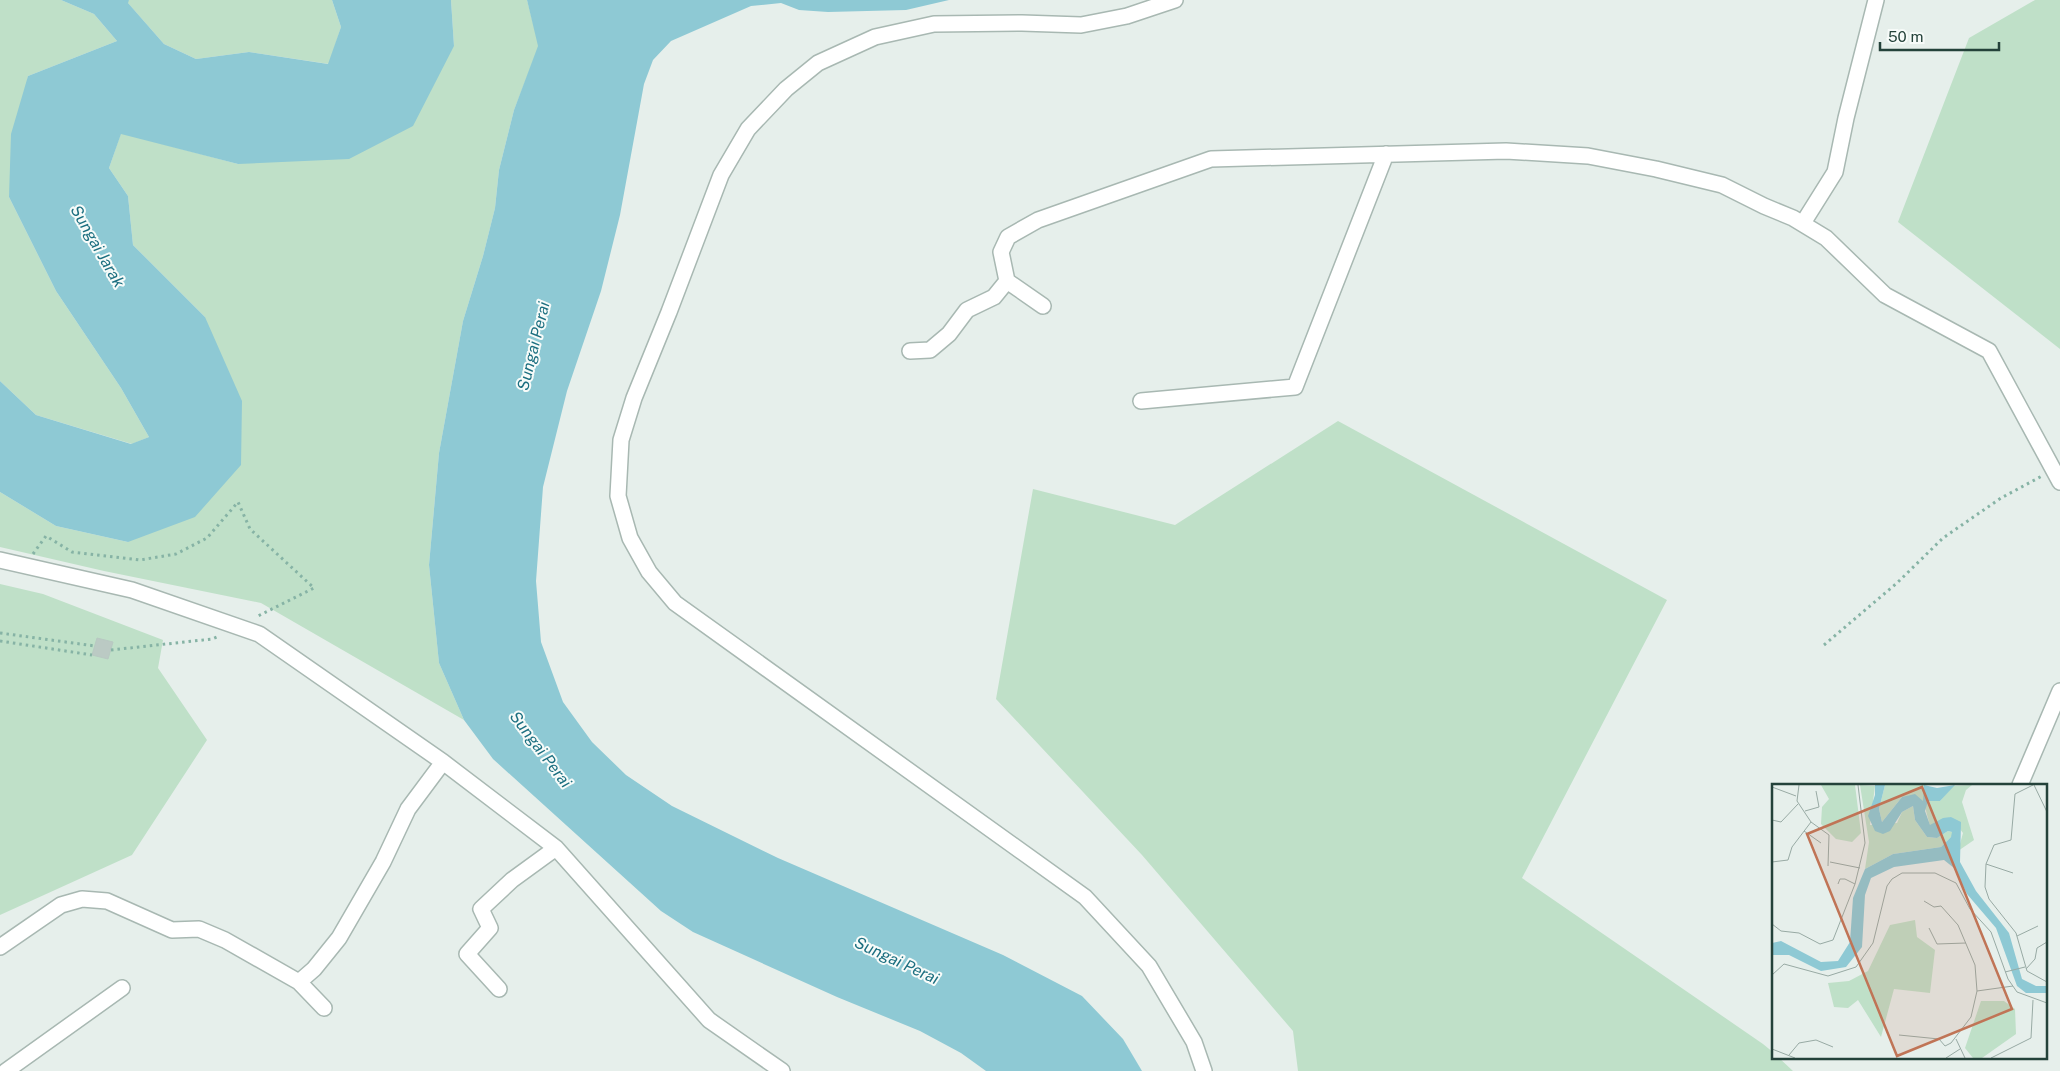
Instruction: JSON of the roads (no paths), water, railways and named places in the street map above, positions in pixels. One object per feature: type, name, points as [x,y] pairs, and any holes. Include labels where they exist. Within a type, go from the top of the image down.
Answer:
[{"type":"street","points":[[1175,0],[1126,16],[1081,25],[1022,23],[934,24],[875,37],[818,63],[786,89],[748,129],[721,175],[634,398],[621,440],[618,496],[630,538],[649,572],[675,603],[1085,897],[1148,966],[1194,1042],[1204,1071]]},
{"type":"street","points":[[1803,223],[1835,172],[1846,118],[1876,0]]},
{"type":"street","points":[[1043,306],[1007,281],[1001,252],[1008,237],[1038,220],[1211,159],[1506,151],[1588,156],[1722,185],[1803,223],[1826,238],[1885,295],[1990,351],[2057,476]]},
{"type":"street","points":[[1141,401],[1295,387],[1386,154]]},
{"type":"street","points":[[910,351],[930,350],[949,334],[967,310],[994,297],[1007,281]]},
{"type":"street","points":[[0,560],[132,590],[259,634],[442,762],[556,848],[709,1020],[782,1071]]},
{"type":"street","points":[[2020,784],[2060,691]]},
{"type":"street","points":[[299,982],[314,969],[339,938],[382,862],[408,808],[442,762]]},
{"type":"street","points":[[499,989],[467,954],[490,928],[481,910],[512,880],[556,848]]},
{"type":"street","points":[[0,947],[61,905],[82,899],[107,901],[172,930],[200,929],[225,940],[299,982],[324,1008]]},
{"type":"street","points":[[6,1071],[122,988]]},
{"type":"water","name":"Sungai Jarak","points":[[61,0],[129,0],[128,3],[164,44],[196,59],[249,52],[328,64],[341,27],[332,0],[451,0],[454,46],[413,126],[349,159],[238,164],[121,134],[109,168],[128,196],[133,245],[205,317],[242,401],[241,465],[195,517],[128,542],[56,526],[0,492],[0,381],[36,415],[131,444],[149,437],[121,388],[56,291],[9,197],[11,134],[28,76],[117,41],[94,14]]},
{"type":"water","name":"Sungai Perai","points":[[527,0],[949,0],[906,10],[828,12],[799,10],[781,3],[751,6],[671,41],[653,60],[644,84],[620,215],[601,291],[567,391],[543,487],[536,581],[541,642],[563,702],[592,742],[626,775],[672,806],[778,858],[1003,955],[1082,996],[1123,1039],[1142,1071],[986,1071],[961,1053],[920,1031],[837,997],[693,932],[661,911],[493,759],[464,720],[439,663],[429,565],[439,453],[463,321],[483,256],[495,208],[499,170],[514,110],[538,46]]}]
